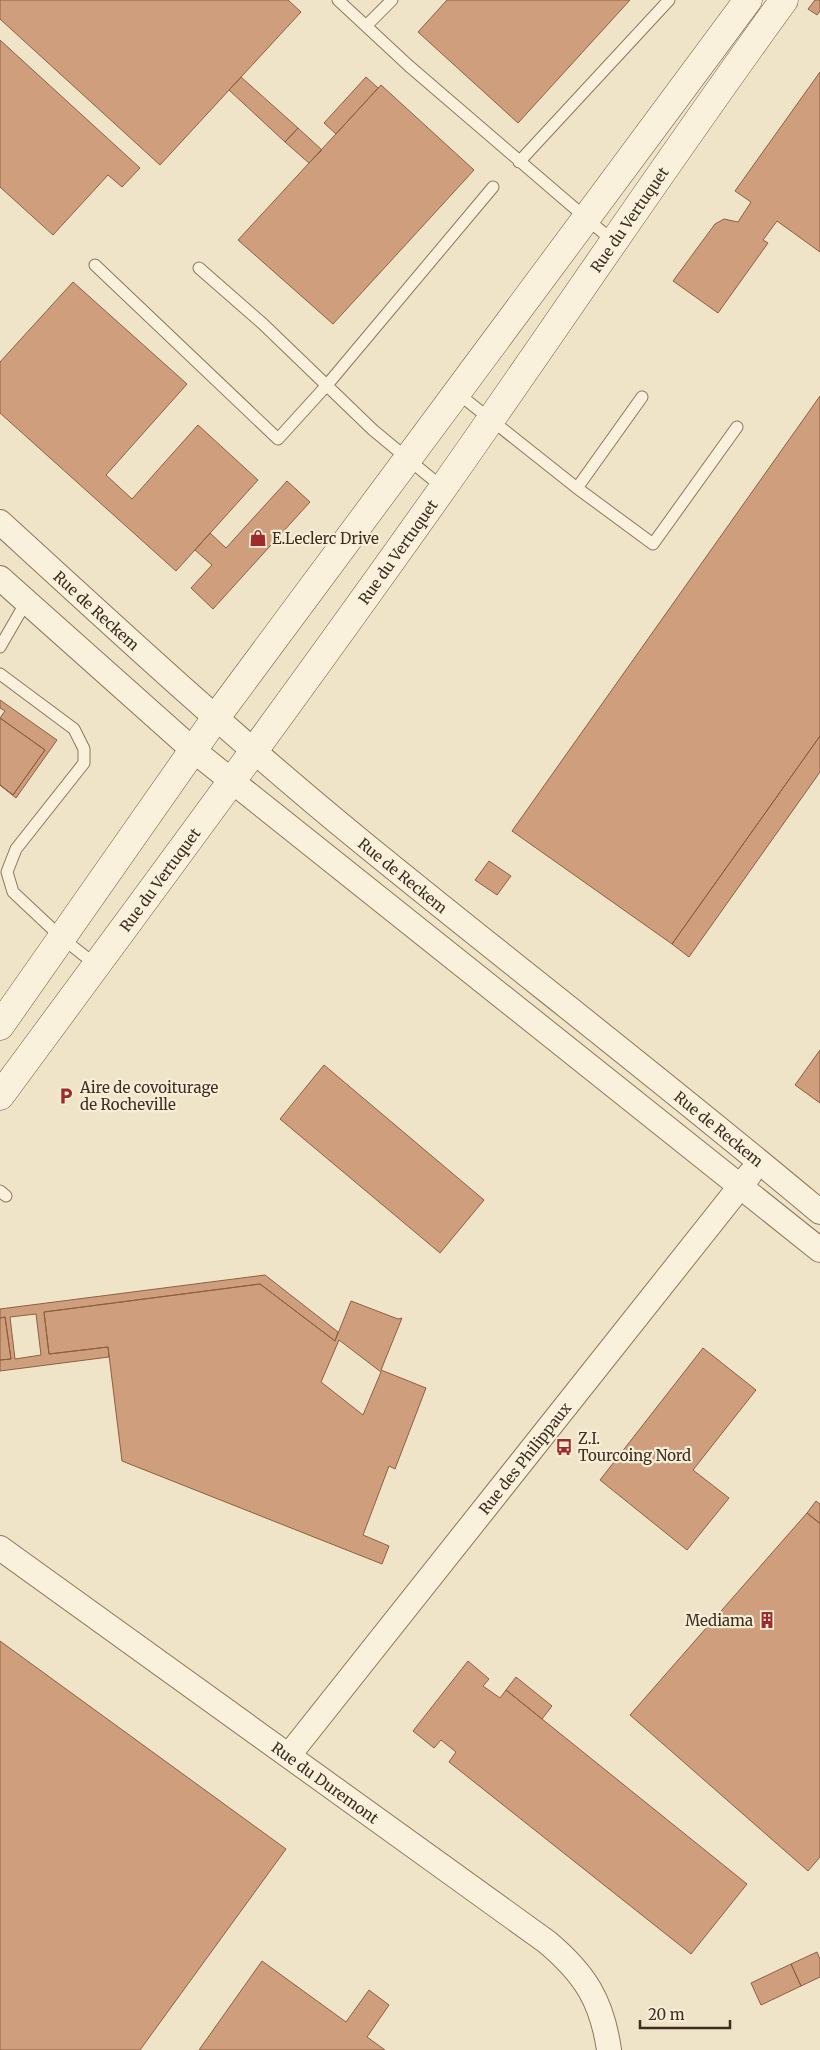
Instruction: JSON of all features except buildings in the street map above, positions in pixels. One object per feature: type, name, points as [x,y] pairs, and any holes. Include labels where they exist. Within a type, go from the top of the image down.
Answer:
[{"type":"street","name":"Rue du Vertuquet","points":[[0,1026],[217,716],[748,0]]},
{"type":"street","name":"Rue du Vertuquet","points":[[0,1096],[256,750],[443,488],[651,186],[784,0]]},
{"type":"street","name":"Rue de Reckem","points":[[0,522],[146,656],[362,842],[820,1212]]},
{"type":"street","points":[[0,578],[193,750],[820,1250]]},
{"type":"street","name":"Rue des Philippaux","points":[[289,1755],[760,1162]]},
{"type":"street","name":"Rue du Duremont","points":[[0,1548],[289,1755],[565,1958],[592,1990],[606,2029],[609,2050]]},
{"type":"lane","points":[[338,0],[519,162],[614,242]]},
{"type":"lane","points":[[366,26],[392,0]]},
{"type":"lane","points":[[519,162],[669,0]]},
{"type":"lane","points":[[95,265],[278,439],[327,385],[492,187]]},
{"type":"lane","points":[[199,268],[327,385],[373,430],[443,488]]},
{"type":"lane","points":[[456,392],[577,488],[653,544],[737,427]]},
{"type":"lane","points":[[577,488],[642,397]]},
{"type":"lane","points":[[0,647],[26,602]]},
{"type":"lane","points":[[0,674],[74,729],[84,749],[84,763],[16,849],[7,872],[13,892],[62,938],[96,965]]},
{"type":"place","name":"E.Leclerc Drive","points":[[258,538]]},
{"type":"place","name":"Aire de covoiturage de Rocheville","points":[[66,1096]]},
{"type":"place","name":"Z.I. Tourcoing Nord","points":[[564,1447]]},
{"type":"place","name":"Mediama","points":[[767,1620]]}]
